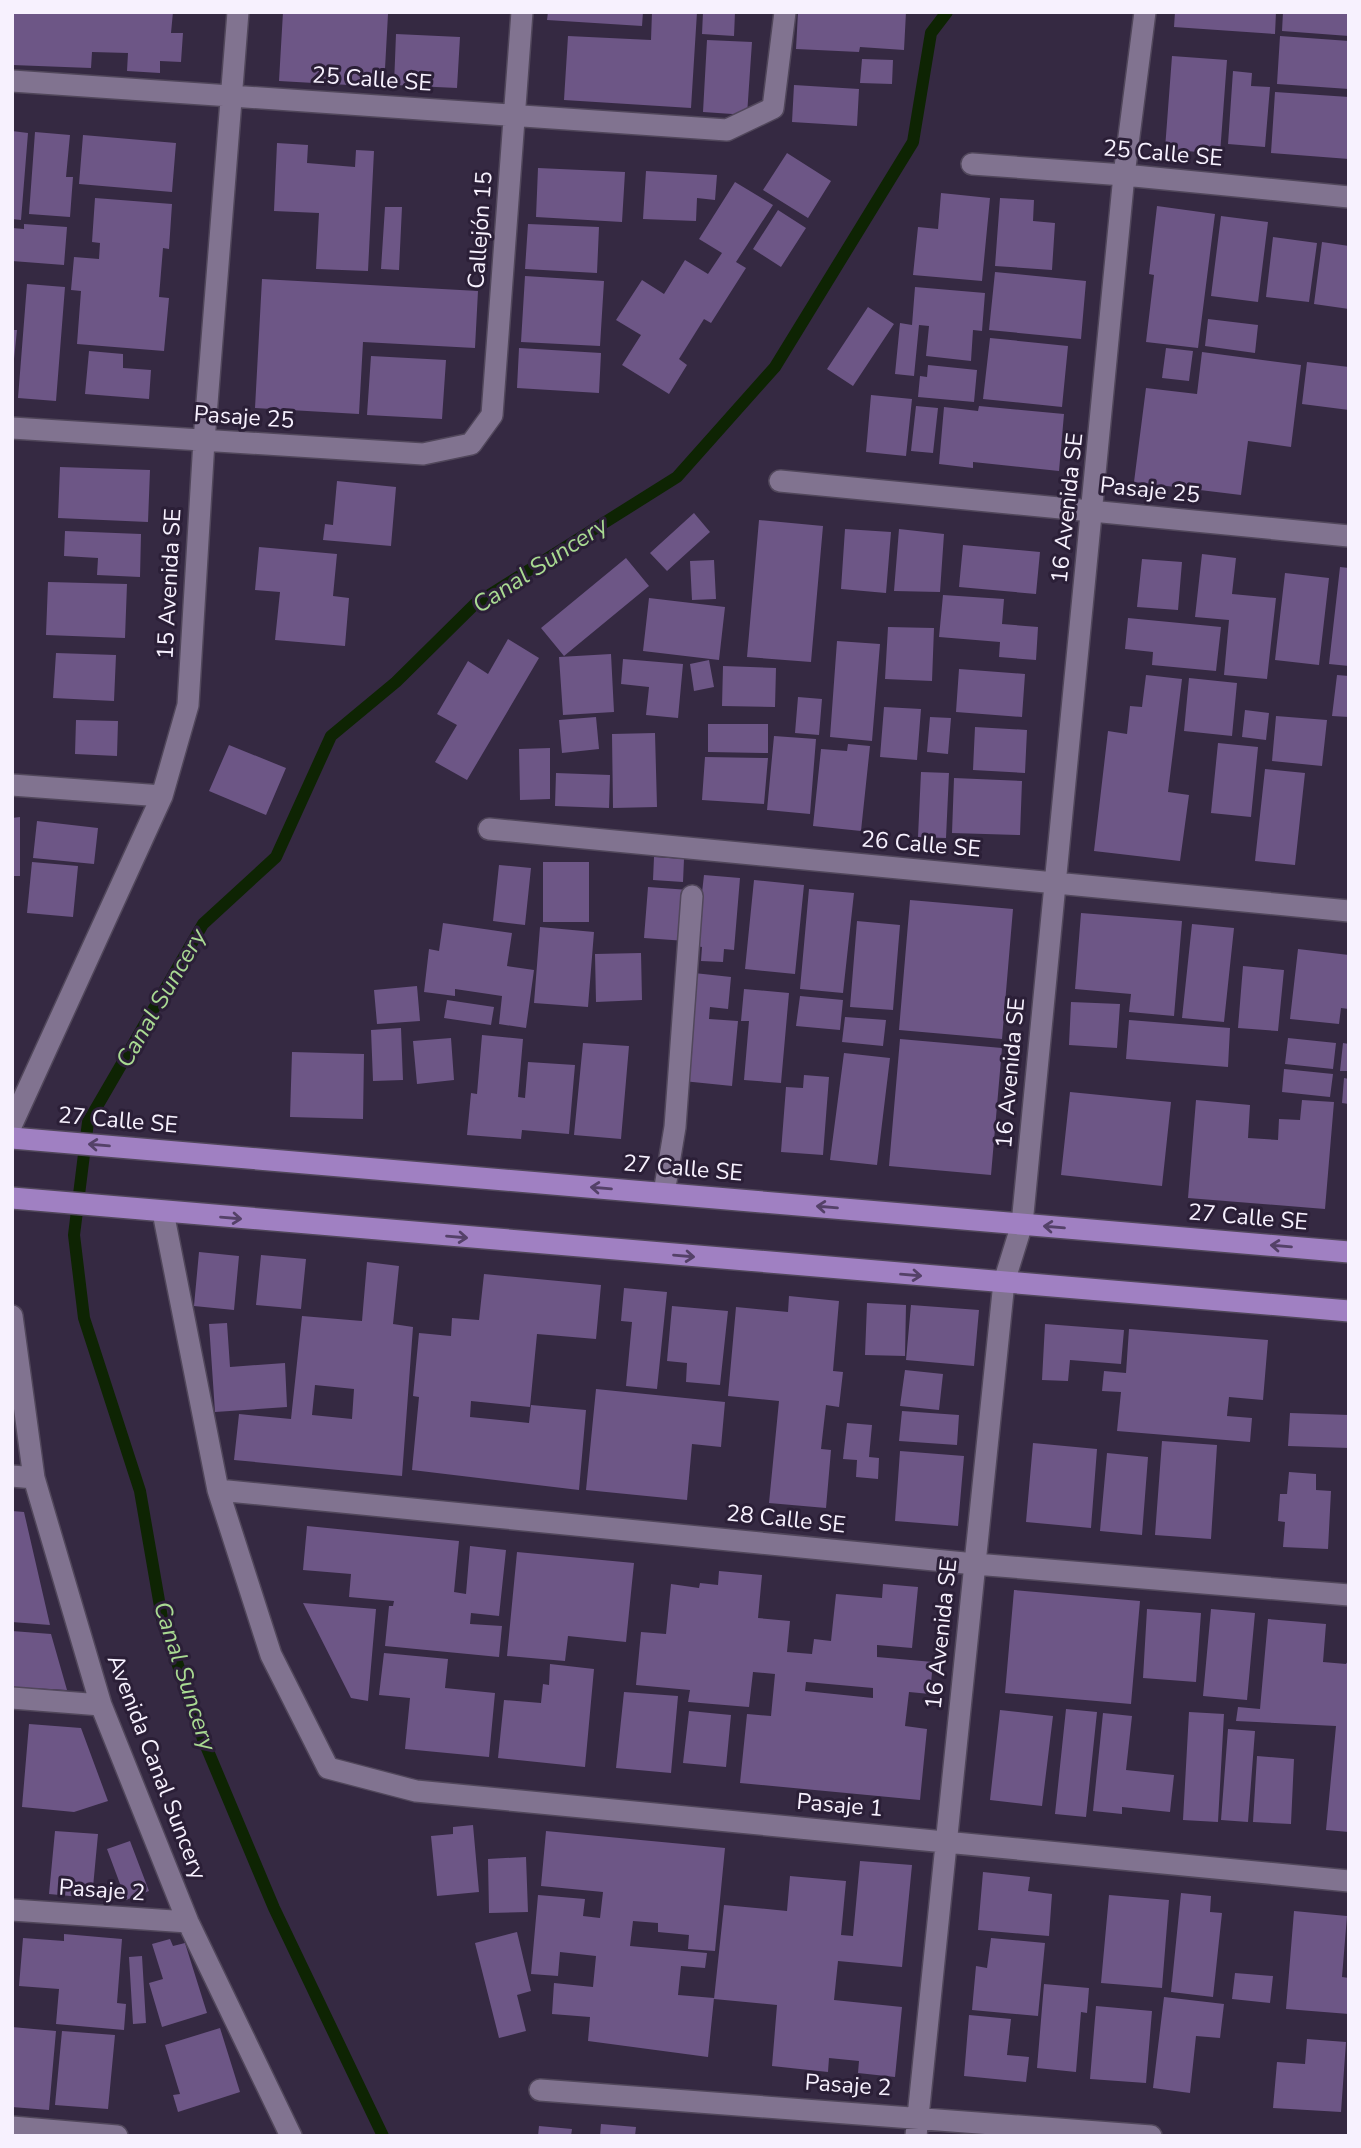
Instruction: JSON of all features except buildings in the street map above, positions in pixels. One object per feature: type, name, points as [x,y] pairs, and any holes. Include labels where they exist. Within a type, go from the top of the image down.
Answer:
[{"type":"main road","name":"27 Calle SE","points":[[23,1139],[1349,1252]]},
{"type":"main road","points":[[17,1198],[1349,1311]]},
{"type":"street","name":"15 Avenida SE","points":[[12,1124],[162,796],[188,705],[204,440],[237,12]]},
{"type":"street","name":"Callejón 15","points":[[471,444],[492,415],[522,12]]},
{"type":"street","name":"25 Calle SE","points":[[12,81],[727,130],[773,108],[785,12]]},
{"type":"street","name":"16 Avenida SE","points":[[917,2126],[1004,1282],[1022,1224],[1124,174],[1145,12]]},
{"type":"street","name":"25 Calle SE","points":[[972,164],[1124,174],[1349,197]]},
{"type":"street","name":"Pasaje 25","points":[[12,428],[423,454],[471,444]]},
{"type":"street","name":"Pasaje 25","points":[[780,481],[1349,536]]},
{"type":"street","points":[[12,785],[162,796]]},
{"type":"street","name":"26 Calle SE","points":[[489,829],[1349,911]]},
{"type":"street","points":[[664,1193],[675,1127],[692,896]]},
{"type":"street","points":[[163,1212],[218,1490]]},
{"type":"street","name":"Avenida Canal Suncery","points":[[12,1316],[34,1478],[101,1705],[188,1922],[291,2136]]},
{"type":"street","points":[[12,1476],[34,1478]]},
{"type":"street","name":"28 Calle SE","points":[[218,1490],[975,1564],[1349,1595]]},
{"type":"street","name":"Pasaje 1","points":[[218,1490],[271,1655],[328,1769],[416,1791],[1349,1881]]},
{"type":"street","points":[[12,1698],[101,1705]]},
{"type":"street","name":"Pasaje 2","points":[[12,1910],[188,1922]]},
{"type":"street","name":"Pasaje 2","points":[[540,2090],[917,2126],[1151,2136]]},
{"type":"street","points":[[12,2127],[117,2136]]},
{"type":"waterway","name":"Canal Suncery","points":[[383,2136],[274,1908],[203,1739],[162,1618],[140,1491],[84,1318],[74,1235],[88,1122],[203,924],[276,857],[331,736],[396,682],[475,604],[677,477],[775,367],[913,142],[931,33],[947,12]]}]
